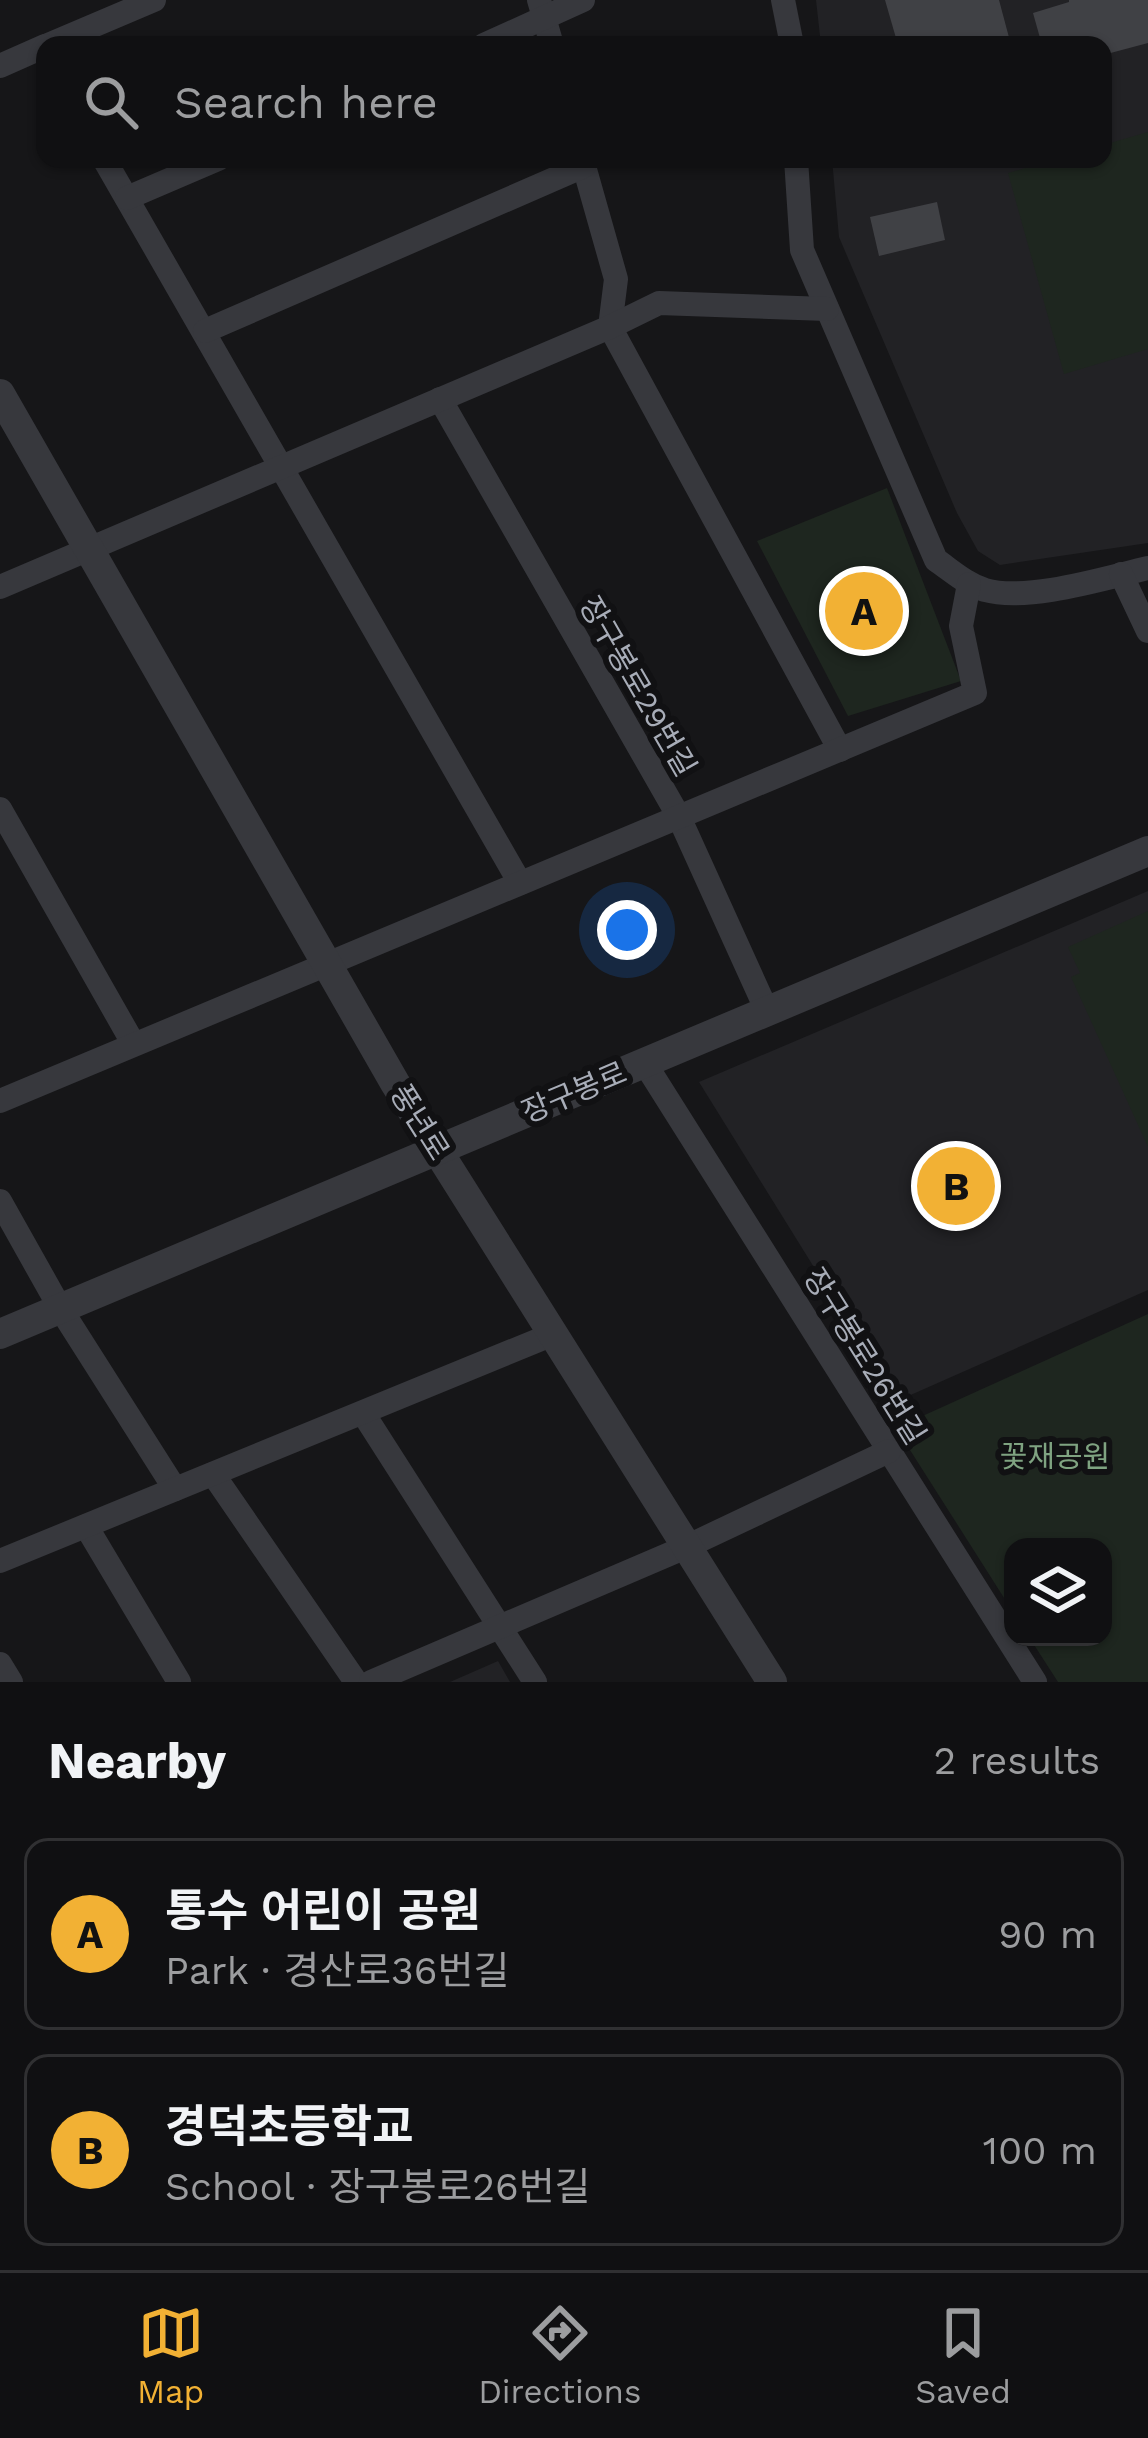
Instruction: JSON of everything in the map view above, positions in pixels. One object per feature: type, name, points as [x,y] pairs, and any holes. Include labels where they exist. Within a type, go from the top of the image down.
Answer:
[{"type":"street","points":[[74,36],[154,0]]},
{"type":"street","points":[[498,36],[542,9],[583,0]]},
{"type":"street","points":[[783,0],[790,36]]},
{"type":"street","points":[[0,65],[36,52]]},
{"type":"street","points":[[109,168],[520,883]]},
{"type":"street","points":[[127,198],[197,168]]},
{"type":"street","points":[[205,331],[572,168]]},
{"type":"street","points":[[584,168],[616,279],[610,327],[840,750]]},
{"type":"street","points":[[797,168],[802,250],[936,560],[969,584],[992,592],[1027,592],[1148,568]]},
{"type":"street","points":[[0,587],[659,303],[827,309]]},
{"type":"street","name":"풍년로","points":[[0,394],[436,1149],[772,1682]]},
{"type":"street","name":"장구봉로29번길","points":[[440,399],[679,817],[767,1011]]},
{"type":"street","points":[[1121,574],[1148,632]]},
{"type":"street","points":[[0,1100],[975,693],[961,626],[969,584]]},
{"type":"street","points":[[0,809],[133,1043]]},
{"type":"street","name":"장구봉로","points":[[0,1334],[1148,851]]},
{"type":"street","name":"장구봉로26번길","points":[[644,1062],[1035,1682]]},
{"type":"street","points":[[0,1201],[60,1308],[176,1489]]},
{"type":"street","points":[[0,1561],[551,1335]]},
{"type":"street","points":[[363,1412],[535,1682]]},
{"type":"street","points":[[371,1682],[686,1547],[889,1450]]},
{"type":"street","points":[[213,1474],[356,1682]]},
{"type":"street","points":[[86,1526],[179,1682]]},
{"type":"street","points":[[0,1664],[11,1682]]},
{"type":"shaded area","points":[[816,0],[1148,0],[1148,543],[1000,565],[978,551],[957,513],[839,237],[833,168],[1112,168],[1112,36],[820,36]]},
{"type":"shaded area","points":[[1148,891],[1148,1290],[897,1401],[699,1082]]},
{"type":"shaded area","points":[[498,1661],[510,1682],[450,1682]]},
{"type":"green space","points":[[1148,132],[1148,349],[1064,374],[1008,173],[1025,168],[1112,168],[1112,142]]},
{"type":"green space","points":[[887,488],[961,681],[848,716],[757,541]]},
{"type":"green space","points":[[1148,911],[1148,1147],[1071,977],[1080,973],[1068,947]]},
{"type":"green space","name":"꽃재공원","points":[[1148,1314],[1148,1682],[1058,1682],[1035,1646],[1112,1646],[1112,1538],[1004,1538],[1004,1598],[896,1428]]},
{"type":"building","points":[[885,0],[999,0],[1009,36],[895,36]]},
{"type":"building","points":[[1148,0],[1148,43],[1112,53],[1112,36],[1039,36],[1033,13],[1069,2]]},
{"type":"building","points":[[937,202],[945,240],[879,256],[870,217]]},
{"type":"place","name":"통수 어린이 공원","points":[[864,611]]},
{"type":"place","name":"경덕초등학교","points":[[956,1186]]}]
